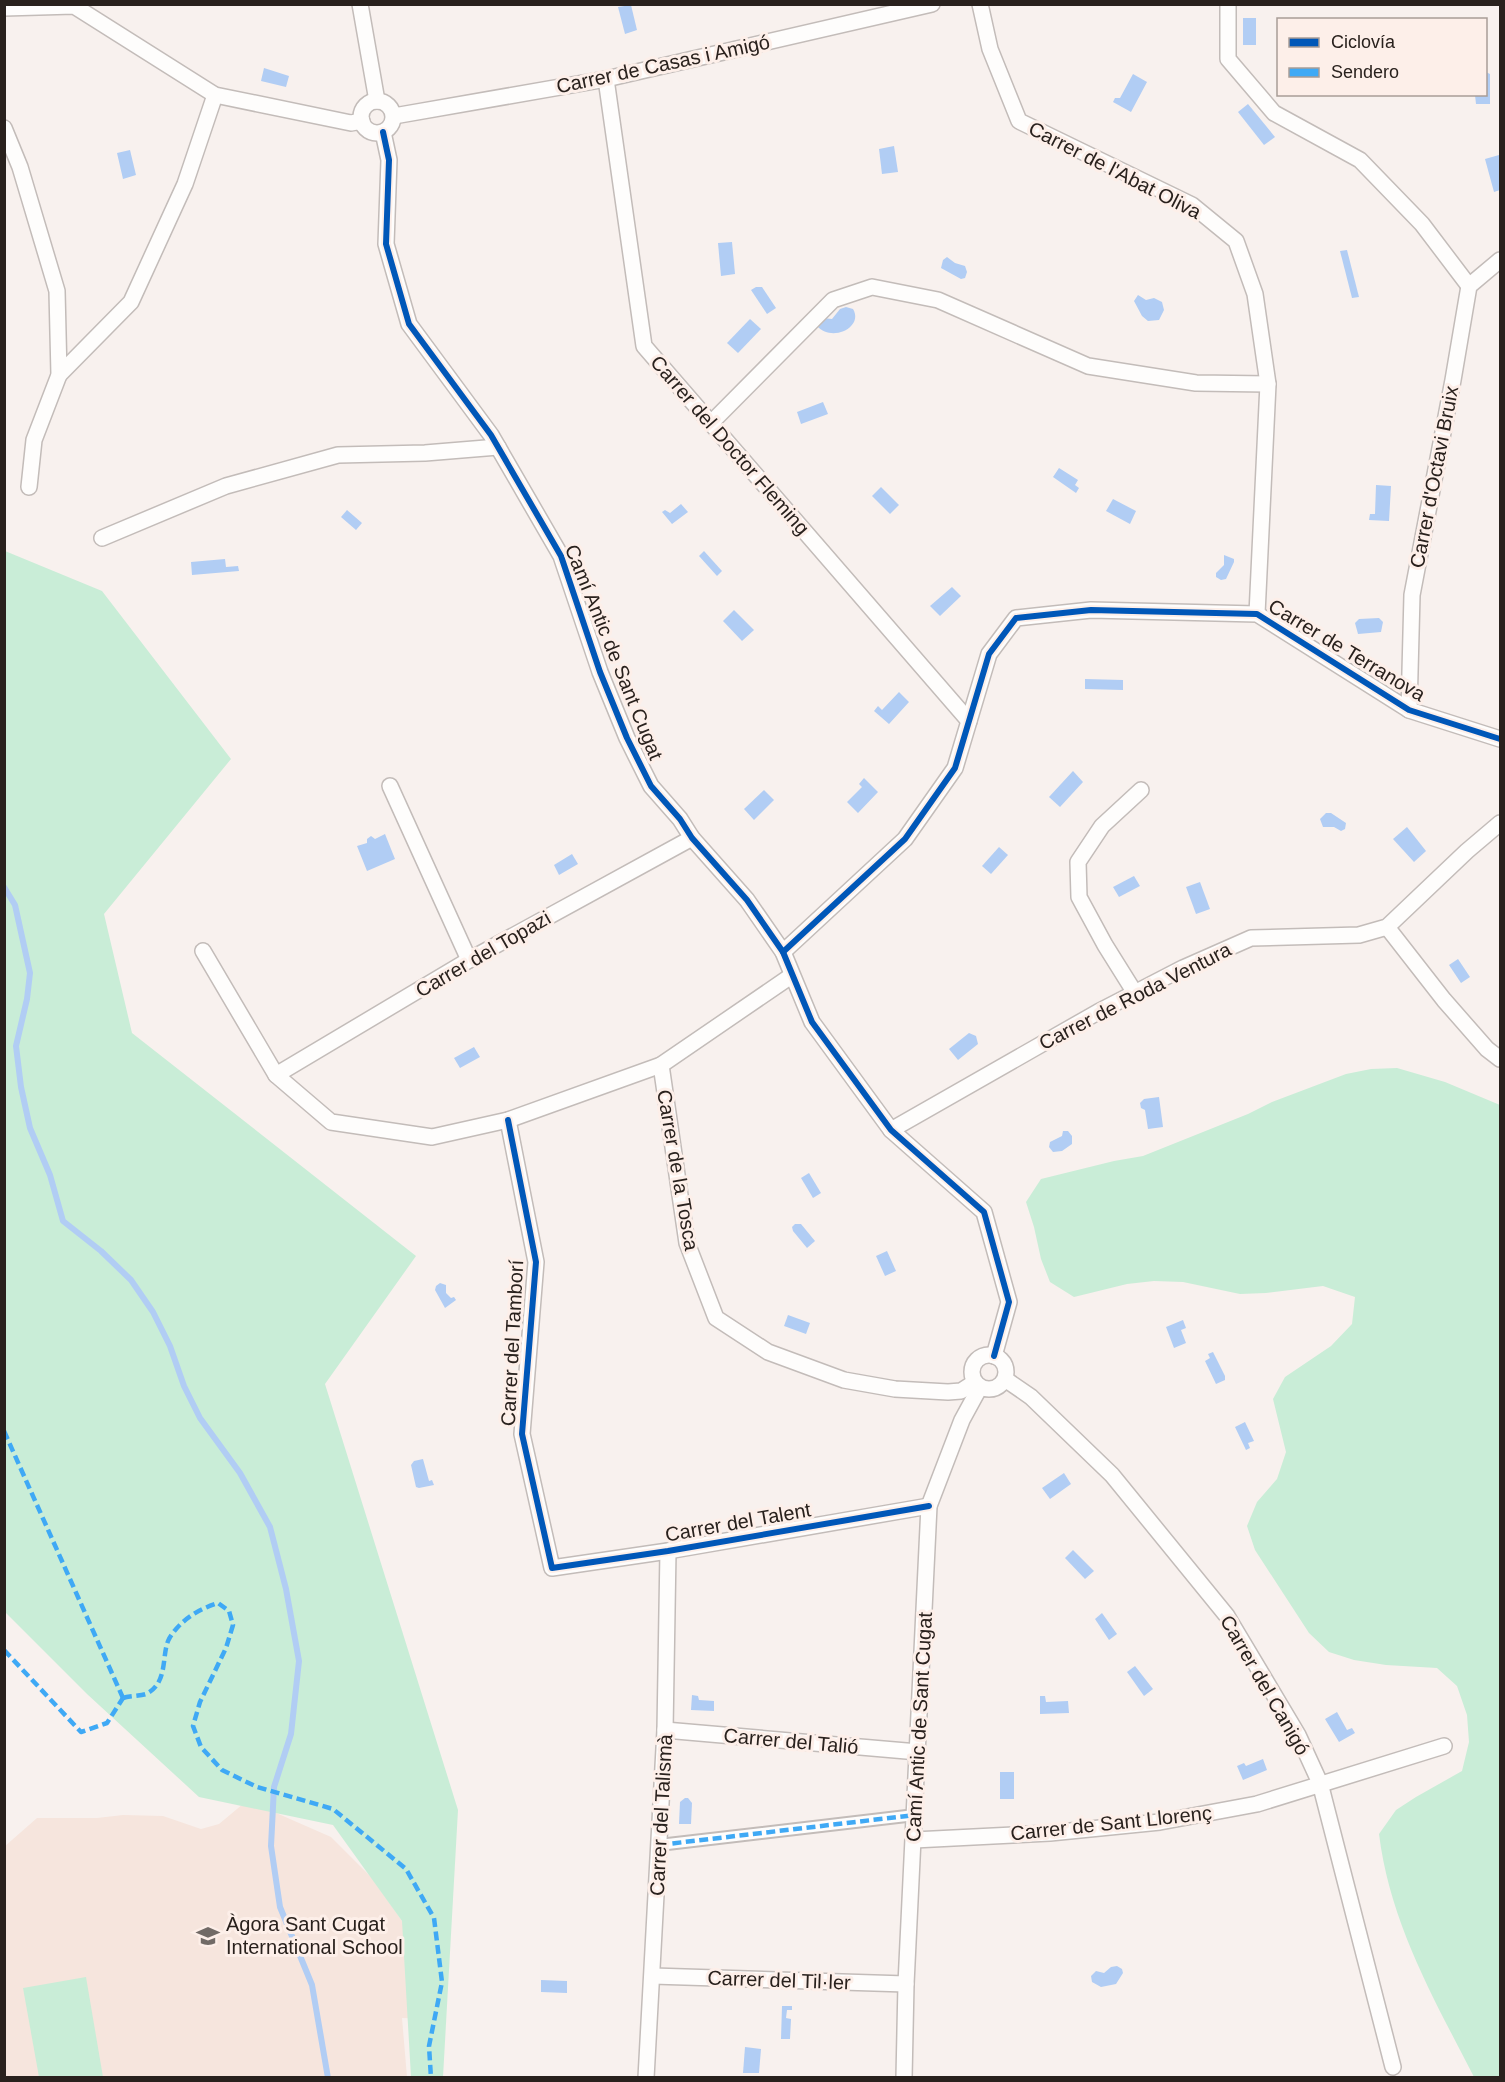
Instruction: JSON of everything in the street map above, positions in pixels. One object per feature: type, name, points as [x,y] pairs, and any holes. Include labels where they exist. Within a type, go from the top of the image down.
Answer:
[{"type":"street","points":[[360,4],[377,101]]},
{"type":"street","name":"Carrer de Casas i Amigó","points":[[394,116],[606,79],[932,4]]},
{"type":"street","name":"Carrer de l'Abat Oliva","points":[[980,4],[990,49],[1019,121],[1192,205],[1236,241],[1255,294],[1268,384],[1257,614]]},
{"type":"street","points":[[1228,4],[1228,58],[1274,113],[1360,160],[1422,224],[1469,286],[1500,260]]},
{"type":"street","points":[[4,8],[74,6],[215,95],[351,123],[362,121]]},
{"type":"street","name":"Carrer del Doctor Fleming","points":[[606,79],[644,346],[969,721]]},
{"type":"street","points":[[59,375],[131,302],[185,184],[215,95]]},
{"type":"street","points":[[377,101],[389,105],[394,116],[391,126],[383,132],[376,133],[370,131],[362,121],[361,114],[365,106],[377,101]]},
{"type":"street","points":[[4,128],[20,167],[57,291],[59,375],[34,440],[29,488]]},
{"type":"street","name":"Camí Antic de Sant Cugat","points":[[383,132],[389,160],[387,244],[409,324],[491,435],[561,556],[600,672],[627,738],[651,786],[680,819],[692,838],[747,900],[783,952],[812,1022],[891,1130],[984,1212],[1009,1302],[994,1356]]},
{"type":"street","name":"Carrer d'Octavi Bruix","points":[[1409,711],[1412,595],[1469,286]]},
{"type":"street","points":[[711,423],[833,300],[872,287],[938,300],[1088,366],[1196,383],[1268,384]]},
{"type":"street","points":[[102,538],[226,486],[338,455],[425,453],[498,447]]},
{"type":"street","name":"Carrer de Terranova","points":[[783,952],[905,838],[955,768],[989,654],[1016,618],[1091,610],[1257,614],[1409,711],[1500,739]]},
{"type":"street","points":[[390,786],[469,960]]},
{"type":"street","points":[[1135,993],[1078,897],[1078,862],[1102,826],[1141,790]]},
{"type":"street","name":"Carrer de Roda Ventura","points":[[891,1130],[1135,993],[1183,968],[1251,938],[1359,935],[1387,927],[1500,823]]},
{"type":"street","name":"Carrer del Topazi","points":[[276,1075],[469,960],[692,838]]},
{"type":"street","points":[[1387,927],[1444,1000],[1487,1049],[1500,1059]]},
{"type":"street","points":[[203,951],[276,1075],[331,1122],[432,1137],[508,1120],[661,1065],[791,976]]},
{"type":"street","name":"Carrer de la Tosca","points":[[661,1065],[687,1243],[716,1318],[768,1352],[844,1380],[895,1389],[948,1392],[978,1385]]},
{"type":"street","name":"Carrer del Tamborí","points":[[508,1120],[536,1262],[522,1434],[552,1568]]},
{"type":"street","points":[[994,1356],[1004,1364],[1005,1379],[1001,1385],[993,1389],[978,1385],[972,1370],[976,1361],[981,1357],[994,1356]]},
{"type":"street","name":"Carrer del Canigó","points":[[1005,1379],[1031,1397],[1112,1475],[1227,1616],[1298,1735],[1320,1784],[1393,2067]]},
{"type":"street","name":"Camí Antic de Sant Cugat","points":[[904,2078],[906,1983],[929,1506],[978,1385]]},
{"type":"street","name":"Carrer del Talent","points":[[552,1568],[668,1551],[929,1506]]},
{"type":"street","name":"Carrer del Talismà","points":[[646,2078],[665,1730],[668,1551]]},
{"type":"street","name":"Carrer del Talió","points":[[665,1730],[918,1752]]},
{"type":"street","name":"Carrer de Sant Llorenç","points":[[914,1840],[1050,1833],[1160,1822],[1257,1804],[1444,1746]]},
{"type":"street","points":[[659,1845],[915,1815]]},
{"type":"street","name":"Carrer del Til·ler","points":[[653,1976],[906,1983]]},
{"type":"shaded area","name":"Àgora Sant Cugat International School","points":[[243,1804],[274,1812],[331,1837],[372,1878],[402,1921],[428,2019],[402,2018],[407,2077],[5,2077],[4,1847],[37,1818],[163,1816],[201,1829],[219,1824]]},
{"type":"green space","points":[[5,551],[102,591],[231,759],[104,914],[132,1033],[416,1256],[325,1384],[458,1810],[443,2077],[411,2077],[402,1921],[333,1825],[199,1797],[87,1694],[5,1612]]},
{"type":"green space","points":[[1397,1068],[1445,1082],[1500,1105],[1500,2077],[1474,2077],[1429,1989],[1403,1929],[1393,1899],[1379,1834],[1396,1810],[1462,1771],[1469,1742],[1467,1715],[1457,1686],[1437,1668],[1386,1665],[1354,1660],[1329,1652],[1309,1633],[1255,1550],[1247,1526],[1257,1502],[1277,1479],[1286,1452],[1273,1399],[1285,1377],[1331,1346],[1352,1324],[1355,1297],[1323,1286],[1240,1294],[1183,1282],[1154,1281],[1127,1284],[1074,1297],[1050,1282],[1041,1259],[1026,1202],[1041,1179],[1143,1156],[1346,1074],[1371,1069]]},
{"type":"green space","points":[[86,1977],[103,2077],[39,2077],[23,1988]]},
{"type":"water","points":[[631,5],[637,30],[625,34],[618,7]]},
{"type":"water","points":[[1243,18],[1256,18],[1256,45],[1243,45]]},
{"type":"water","points":[[264,68],[289,76],[286,87],[261,81]]},
{"type":"water","points":[[1487,72],[1490,74],[1490,104],[1476,104],[1475,96],[1487,96]]},
{"type":"water","points":[[1133,74],[1147,82],[1131,112],[1113,102],[1115,98],[1120,98]]},
{"type":"water","points":[[1248,104],[1275,137],[1264,145],[1238,112]]},
{"type":"water","points":[[894,146],[898,172],[882,174],[879,149]]},
{"type":"water","points":[[130,150],[136,175],[123,179],[117,153]]},
{"type":"water","points":[[1499,155],[1500,190],[1494,192],[1485,159]]},
{"type":"water","points":[[732,242],[735,274],[721,276],[718,243]]},
{"type":"water","points":[[1347,250],[1359,297],[1352,298],[1340,251]]},
{"type":"water","points":[[947,257],[965,266],[967,272],[965,278],[961,279],[941,268],[943,260]]},
{"type":"water","points":[[762,287],[776,308],[767,314],[751,290]]},
{"type":"water","points":[[1138,295],[1146,300],[1154,298],[1162,302],[1164,310],[1159,320],[1148,321],[1142,316],[1134,301]]},
{"type":"water","points":[[846,307],[853,309],[855,316],[854,322],[845,331],[830,333],[817,326],[823,318],[832,319],[840,309]]},
{"type":"water","points":[[750,319],[761,329],[738,353],[727,343]]},
{"type":"water","points":[[823,402],[828,414],[801,424],[797,412]]},
{"type":"water","points":[[1059,468],[1078,480],[1075,485],[1079,488],[1076,493],[1053,477]]},
{"type":"water","points":[[1376,485],[1391,486],[1389,521],[1369,520],[1370,514],[1375,514]]},
{"type":"water","points":[[881,487],[899,505],[890,514],[872,496]]},
{"type":"water","points":[[1113,499],[1136,511],[1130,524],[1106,511]]},
{"type":"water","points":[[681,504],[688,512],[672,524],[662,512],[665,510],[670,513]]},
{"type":"water","points":[[347,510],[362,523],[356,530],[341,517]]},
{"type":"water","points":[[704,551],[722,571],[717,576],[699,556]]},
{"type":"water","points":[[1224,555],[1234,559],[1234,562],[1226,579],[1221,580],[1216,577],[1216,573],[1224,565]]},
{"type":"water","points":[[225,559],[226,567],[238,566],[239,571],[192,575],[191,562]]},
{"type":"water","points":[[952,587],[961,596],[940,616],[930,606]]},
{"type":"water","points":[[734,610],[754,630],[742,641],[723,621]]},
{"type":"water","points":[[1379,618],[1383,622],[1381,632],[1358,634],[1355,623],[1359,619]]},
{"type":"water","points":[[1085,679],[1123,680],[1123,690],[1085,689]]},
{"type":"water","points":[[899,692],[909,702],[889,724],[874,711],[878,706],[882,710]]},
{"type":"water","points":[[1073,771],[1083,782],[1060,807],[1049,797]]},
{"type":"water","points":[[864,778],[878,792],[858,813],[847,802],[862,787],[859,784]]},
{"type":"water","points":[[764,790],[774,800],[754,820],[744,809]]},
{"type":"water","points":[[1326,813],[1331,813],[1346,823],[1345,829],[1341,831],[1334,827],[1323,827],[1320,819]]},
{"type":"water","points":[[1407,827],[1426,851],[1414,862],[1393,839]]},
{"type":"water","points":[[385,834],[395,859],[367,871],[357,846],[367,843],[367,839],[371,836],[375,839]]},
{"type":"water","points":[[999,847],[1008,855],[991,874],[982,866]]},
{"type":"water","points":[[572,854],[578,864],[559,875],[554,865]]},
{"type":"water","points":[[1134,876],[1140,886],[1119,897],[1113,887]]},
{"type":"water","points":[[1200,882],[1210,909],[1196,914],[1186,887]]},
{"type":"water","points":[[1458,959],[1470,977],[1461,983],[1449,965]]},
{"type":"water","points":[[969,1033],[976,1036],[978,1044],[958,1060],[949,1049]]},
{"type":"water","points":[[474,1047],[480,1057],[460,1068],[454,1058]]},
{"type":"water","points":[[1159,1097],[1163,1127],[1148,1129],[1145,1110],[1141,1108],[1140,1103],[1144,1099]]},
{"type":"water","points":[[1063,1131],[1068,1131],[1072,1136],[1072,1144],[1062,1151],[1053,1152],[1049,1147],[1050,1142],[1062,1136]]},
{"type":"water","points":[[809,1173],[821,1193],[813,1198],[801,1178]]},
{"type":"water","points":[[795,1224],[801,1224],[815,1241],[807,1248],[793,1231],[792,1227]]},
{"type":"water","points":[[887,1251],[896,1271],[885,1276],[876,1256]]},
{"type":"water","points":[[440,1283],[446,1285],[446,1293],[456,1300],[445,1308],[435,1290]]},
{"type":"water","points":[[788,1315],[810,1323],[806,1334],[784,1326]]},
{"type":"water","points":[[1183,1320],[1186,1328],[1181,1330],[1186,1343],[1174,1348],[1166,1327]]},
{"type":"water","points":[[1213,1352],[1225,1376],[1225,1380],[1216,1384],[1205,1361],[1210,1358],[1208,1354]]},
{"type":"water","points":[[1245,1422],[1254,1441],[1248,1443],[1250,1448],[1246,1450],[1235,1427]]},
{"type":"water","points":[[423,1459],[429,1481],[432,1480],[434,1485],[419,1488],[416,1487],[411,1465],[414,1461]]},
{"type":"water","points":[[1064,1473],[1071,1484],[1050,1499],[1042,1488]]},
{"type":"water","points":[[1073,1550],[1094,1571],[1085,1579],[1065,1558]]},
{"type":"water","points":[[1102,1613],[1117,1634],[1109,1640],[1095,1619]]},
{"type":"water","points":[[1135,1666],[1153,1689],[1144,1696],[1127,1672]]},
{"type":"water","points":[[692,1695],[698,1696],[699,1700],[714,1701],[714,1711],[691,1710]]},
{"type":"water","points":[[1040,1696],[1045,1696],[1046,1702],[1068,1701],[1069,1713],[1040,1714]]},
{"type":"water","points":[[1337,1712],[1347,1730],[1352,1728],[1355,1733],[1339,1742],[1325,1719]]},
{"type":"water","points":[[1263,1759],[1267,1770],[1243,1780],[1237,1766],[1244,1763],[1246,1766]]},
{"type":"water","points":[[1000,1772],[1014,1772],[1014,1799],[1000,1799]]},
{"type":"water","points":[[685,1798],[692,1803],[691,1824],[679,1824],[680,1802]]},
{"type":"water","points":[[1117,1966],[1122,1969],[1123,1973],[1116,1984],[1101,1987],[1092,1982],[1091,1976],[1096,1971],[1104,1973],[1111,1967]]},
{"type":"water","points":[[541,1980],[567,1981],[567,1993],[541,1992]]},
{"type":"water","points":[[782,2006],[792,2006],[792,2010],[787,2010],[786,2018],[791,2019],[790,2039],[781,2039]]},
{"type":"water","points":[[745,2047],[761,2049],[759,2073],[743,2073]]},
{"type":"waterway","points":[[4,887],[15,905],[30,973],[27,999],[16,1046],[21,1087],[30,1128],[50,1175],[63,1221],[101,1251],[131,1280],[153,1312],[200,1418],[240,1473],[270,1527],[286,1589],[299,1661],[291,1734],[274,1787],[271,1846],[280,1907],[312,1985],[328,2078]]},
{"type":"marked path","points":[[4,1431],[123,1698]]},
{"type":"marked path","points":[[123,1698],[146,1694],[158,1683],[169,1639],[184,1621],[204,1608],[218,1603],[229,1611],[233,1625],[226,1648],[200,1702],[193,1726],[201,1747],[222,1770],[257,1787],[333,1809],[406,1869],[434,1918],[442,1982],[429,2046],[431,2078]]},
{"type":"marked path","points":[[4,1650],[81,1732],[107,1723],[123,1698]]},
{"type":"marked path","points":[[659,1845],[915,1815]]},
{"type":"cycle path","points":[[383,132],[389,160],[386,244],[409,324],[491,435],[561,556],[600,672],[627,738],[651,786],[680,819],[692,838],[747,900],[783,952],[812,1022],[891,1130],[984,1212],[1009,1302],[994,1356]]},
{"type":"cycle path","points":[[783,952],[905,839],[955,768],[989,654],[1016,618],[1091,610],[1257,614],[1409,710],[1500,739]]},
{"type":"cycle path","points":[[508,1120],[536,1262],[522,1434],[552,1568],[668,1551],[929,1506]]},
{"type":"place","name":"Àgora Sant Cugat International School","points":[[208,1936]]}]
